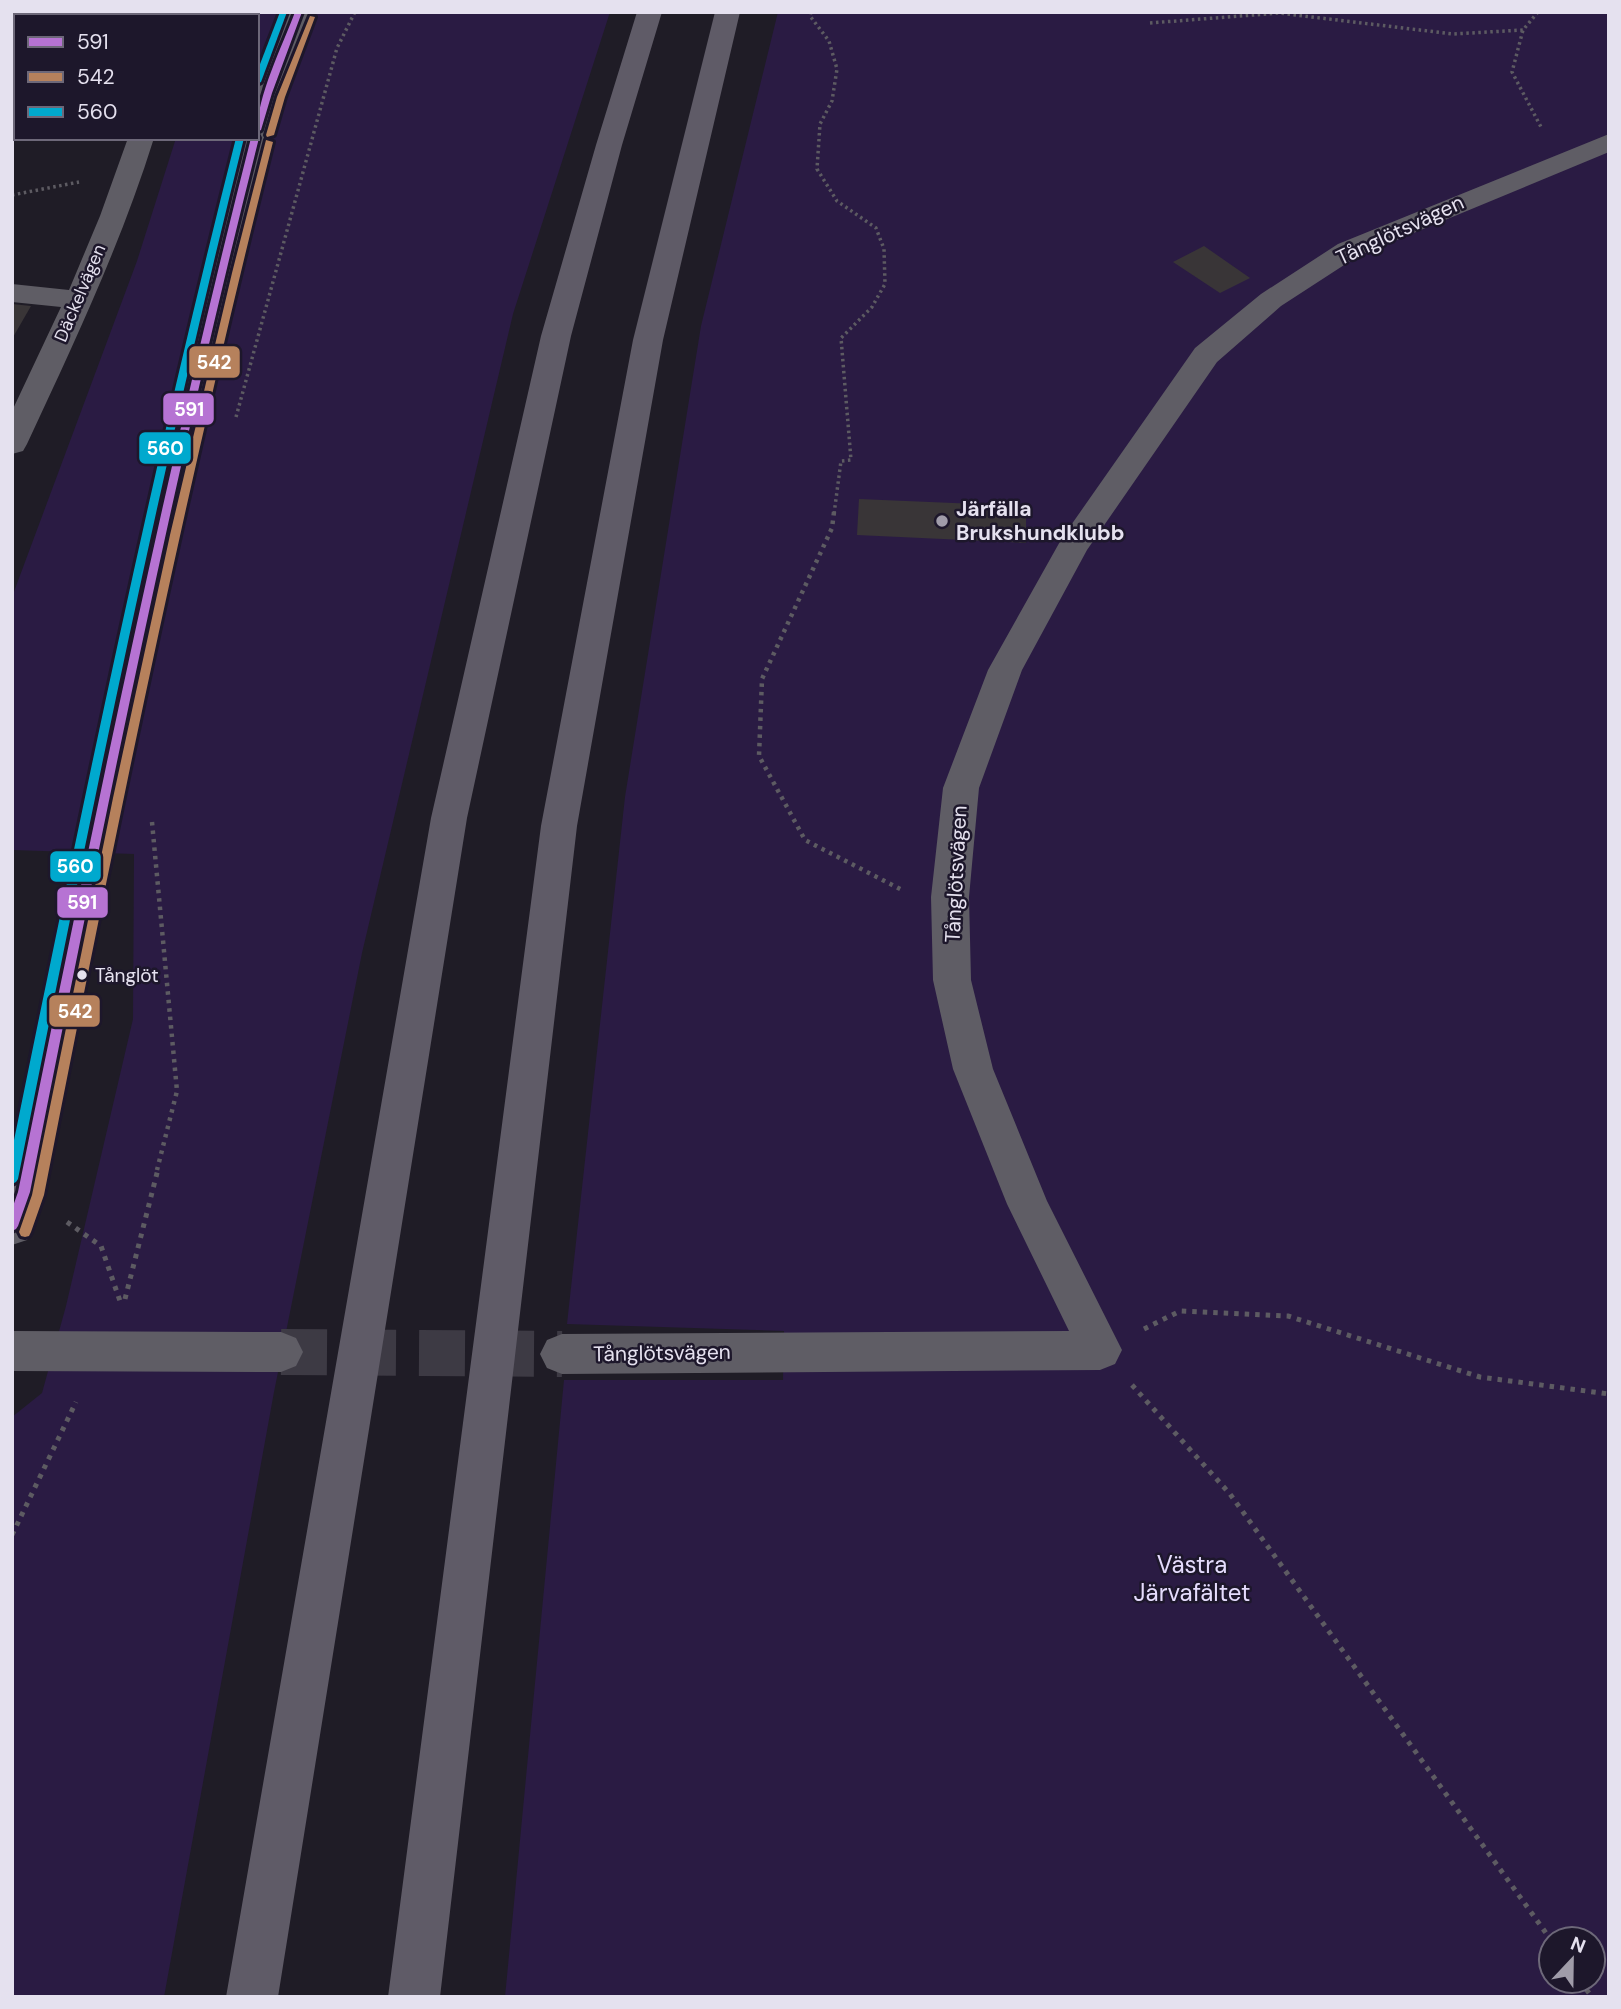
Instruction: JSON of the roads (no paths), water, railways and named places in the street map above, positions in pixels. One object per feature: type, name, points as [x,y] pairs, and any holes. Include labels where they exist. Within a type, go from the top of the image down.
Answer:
[{"type":"highway","points":[[252,1997],[449,818],[556,336],[609,145],[650,12]]},
{"type":"highway","points":[[414,1997],[559,826],[648,340],[728,12]]},
{"type":"street","points":[[259,124],[299,12]]},
{"type":"street","name":"Däckelvägen","points":[[12,444],[78,300],[131,172],[140,140]]},
{"type":"street","points":[[12,1227],[24,1192],[149,576],[215,285],[254,140]]},
{"type":"street","name":"Tånglötsvägen","points":[[562,1354],[1101,1350],[1028,1204],[973,1069],[952,980],[950,914],[961,788],[1005,670],[1073,546],[1201,360],[1271,300],[1348,250],[1609,142]]},
{"type":"street","points":[[12,293],[78,300]]},
{"type":"street","points":[[12,1352],[281,1352]]},
{"type":"tunnel","points":[[281,1352],[562,1354]]},
{"type":"place","name":"Järfälla Brukshundklubb","points":[[942,521]]},
{"type":"place","name":"Tånglöt","points":[[82,975]]},
{"type":"park label","name":"Västra Järvafältet","points":[[1192,1579]]}]
